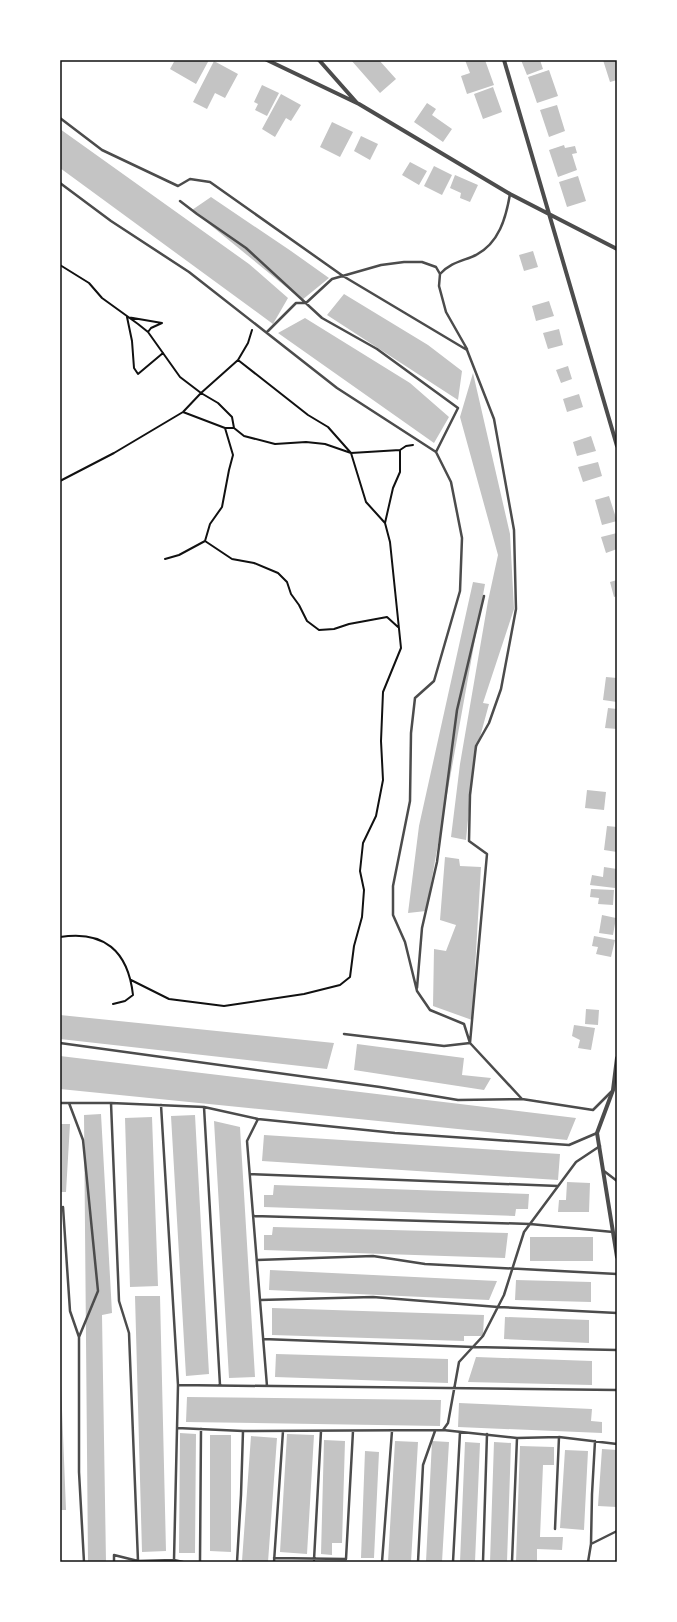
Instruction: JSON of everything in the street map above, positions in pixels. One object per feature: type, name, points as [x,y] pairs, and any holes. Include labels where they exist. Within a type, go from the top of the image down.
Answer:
[{"type":"street","points":[[267,60],[359,104],[510,194],[617,249]]},
{"type":"street","points":[[319,60],[359,104]]},
{"type":"street","points":[[504,60],[617,446]]},
{"type":"street","points":[[617,1058],[615,1089],[597,1133],[617,1257]]},
{"type":"lane","points":[[60,118],[102,150],[178,186],[190,179],[210,182],[343,276],[467,350]]},
{"type":"lane","points":[[60,183],[111,221],[189,272],[337,388],[436,452],[451,482],[462,538],[460,591],[434,681],[415,698],[411,733],[410,801],[393,886],[394,915],[405,942],[417,991],[430,1010],[464,1024],[470,1043],[522,1099]]},
{"type":"lane","points":[[440,274],[456,261],[476,254],[495,239],[506,217],[510,194]]},
{"type":"lane","points":[[180,201],[246,248],[322,318],[377,349],[458,408],[436,452]]},
{"type":"lane","points":[[267,332],[296,304],[306,304],[332,279],[381,265],[404,262],[422,262],[436,267],[440,274],[440,286],[446,312],[467,350],[494,419],[514,530],[516,609],[501,689],[489,723],[476,746],[470,795],[469,841],[487,854],[470,1043]]},
{"type":"lane","points":[[417,991],[422,928],[437,862],[457,710],[484,596]]},
{"type":"lane","points":[[344,1034],[444,1046],[470,1043]]},
{"type":"lane","points":[[60,1043],[380,1087],[458,1100],[522,1099],[593,1110],[615,1089]]},
{"type":"lane","points":[[60,1103],[111,1103],[204,1107],[258,1119],[395,1132],[569,1145],[597,1133]]},
{"type":"lane","points":[[69,1103],[83,1140],[98,1291],[79,1337]]},
{"type":"lane","points":[[111,1103],[119,1301],[129,1333],[138,1561]]},
{"type":"lane","points":[[161,1105],[178,1385],[174,1560]]},
{"type":"lane","points":[[204,1107],[220,1385]]},
{"type":"lane","points":[[258,1119],[247,1141],[267,1386]]},
{"type":"lane","points":[[443,1430],[448,1423],[453,1388],[459,1362],[483,1336],[504,1295],[524,1232],[576,1162],[600,1146]]},
{"type":"lane","points":[[604,1171],[617,1181]]},
{"type":"lane","points":[[250,1174],[559,1186]]},
{"type":"lane","points":[[63,1207],[70,1311],[79,1337],[79,1472],[84,1562]]},
{"type":"lane","points":[[253,1216],[530,1224],[613,1232]]},
{"type":"lane","points":[[257,1260],[373,1256],[425,1264],[617,1274]]},
{"type":"lane","points":[[260,1300],[373,1297],[498,1307],[617,1313]]},
{"type":"lane","points":[[263,1339],[473,1347],[617,1350]]},
{"type":"lane","points":[[178,1385],[617,1390]]},
{"type":"lane","points":[[176,1428],[243,1431],[443,1430],[517,1438],[559,1437],[617,1444]]},
{"type":"lane","points":[[200,1562],[201,1429]]},
{"type":"lane","points":[[237,1562],[243,1431]]},
{"type":"lane","points":[[283,1431],[274,1560],[346,1559],[353,1431]]},
{"type":"lane","points":[[314,1560],[322,1431]]},
{"type":"lane","points":[[382,1562],[392,1431]]},
{"type":"lane","points":[[418,1562],[423,1465],[435,1431]]},
{"type":"lane","points":[[453,1562],[460,1432]]},
{"type":"lane","points":[[483,1562],[487,1434]]},
{"type":"lane","points":[[555,1529],[559,1437]]},
{"type":"lane","points":[[512,1562],[517,1438]]},
{"type":"lane","points":[[588,1562],[591,1544],[595,1441]]},
{"type":"lane","points":[[591,1544],[617,1531]]},
{"type":"lane","points":[[114,1562],[114,1555],[138,1561],[174,1560],[183,1562]]},
{"type":"path","points":[[60,265],[89,283],[102,298],[148,332],[180,377],[201,393],[218,403],[232,417],[234,428]]},
{"type":"path","points":[[127,317],[162,323],[151,328],[148,332]]},
{"type":"path","points":[[127,317],[132,341],[134,368],[138,374],[163,353]]},
{"type":"path","points":[[60,481],[114,453],[183,412],[201,393],[238,360],[248,343],[256,324]]},
{"type":"path","points":[[131,980],[169,999],[224,1006],[304,994],[340,984],[350,977],[354,946],[363,910],[364,890],[360,871],[363,843],[376,816],[383,780],[380,741],[383,692],[401,648],[390,542],[385,523],[366,502],[351,454],[328,427],[308,415],[238,360]]},
{"type":"path","points":[[183,412],[225,428],[234,428],[244,436],[275,444],[306,442],[325,444],[351,454],[400,450],[400,472],[394,488],[385,523]]},
{"type":"path","points":[[165,559],[179,555],[204,541],[210,524],[222,507],[228,470],[233,455],[225,428]]},
{"type":"path","points":[[204,541],[232,559],[254,563],[278,573],[287,582],[291,594],[299,605],[307,621],[319,630],[334,629],[350,624],[387,617],[398,627]]},
{"type":"path","points":[[60,937],[77,934],[101,940],[116,951],[125,963],[131,980],[133,995],[125,1001],[113,1004]]},
{"type":"building","points":[[175,60],[209,60],[196,84],[170,69]]},
{"type":"building","points":[[351,60],[379,60],[396,79],[380,93]]},
{"type":"building","points":[[465,60],[485,60],[494,85],[467,94],[461,76],[470,73]]},
{"type":"building","points":[[521,60],[540,60],[543,69],[527,75]]},
{"type":"building","points":[[603,60],[617,60],[617,80],[610,82]]},
{"type":"building","points":[[214,61],[238,74],[225,98],[215,93],[207,109],[193,102]]},
{"type":"building","points":[[549,70],[558,96],[537,103],[528,77]]},
{"type":"building","points":[[262,85],[279,93],[267,116],[255,110],[258,104],[254,102]]},
{"type":"building","points":[[493,87],[502,112],[483,119],[474,94]]},
{"type":"building","points":[[281,94],[301,105],[291,121],[286,118],[275,137],[262,129]]},
{"type":"building","points":[[427,103],[436,109],[432,115],[452,129],[443,142],[414,122]]},
{"type":"building","points":[[557,105],[565,131],[549,137],[540,110]]},
{"type":"building","points":[[332,122],[353,132],[340,157],[320,147]]},
{"type":"building","points":[[60,129],[249,264],[288,298],[273,324],[60,168]]},
{"type":"building","points":[[361,136],[378,144],[370,160],[354,151]]},
{"type":"building","points":[[564,145],[565,148],[575,146],[577,153],[572,154],[577,170],[558,177],[549,150]]},
{"type":"building","points":[[410,162],[427,171],[419,185],[402,175]]},
{"type":"building","points":[[434,166],[452,175],[442,195],[424,186]]},
{"type":"building","points":[[455,175],[478,185],[470,202],[460,198],[461,193],[450,188]]},
{"type":"building","points":[[578,176],[586,201],[567,207],[559,182]]},
{"type":"building","points":[[211,197],[329,278],[302,300],[192,210]]},
{"type":"building","points":[[533,251],[538,267],[524,271],[519,255]]},
{"type":"building","points":[[344,294],[428,345],[462,371],[458,400],[327,315]]},
{"type":"building","points":[[549,301],[554,316],[536,321],[532,306]]},
{"type":"building","points":[[305,318],[410,383],[449,417],[434,443],[278,333]]},
{"type":"building","points":[[559,329],[563,345],[548,349],[543,333]]},
{"type":"building","points":[[568,366],[572,379],[561,383],[556,370]]},
{"type":"building","points":[[473,373],[510,534],[514,609],[483,703],[489,704],[474,759],[466,840],[451,837],[460,764],[488,601],[498,555],[460,417]]},
{"type":"building","points":[[579,394],[583,407],[567,412],[563,399]]},
{"type":"building","points":[[591,436],[596,451],[577,456],[573,442]]},
{"type":"building","points":[[598,462],[602,476],[583,482],[578,467]]},
{"type":"building","points":[[609,496],[617,521],[602,525],[595,500]]},
{"type":"building","points":[[617,533],[617,549],[606,553],[601,537]]},
{"type":"building","points":[[617,580],[617,596],[614,597],[610,582]]},
{"type":"building","points":[[473,582],[485,584],[426,911],[408,913],[419,826]]},
{"type":"building","points":[[606,677],[617,678],[617,702],[603,700]]},
{"type":"building","points":[[608,708],[617,709],[617,729],[605,728]]},
{"type":"building","points":[[587,790],[606,792],[604,810],[585,808]]},
{"type":"building","points":[[607,826],[617,827],[617,852],[604,850]]},
{"type":"building","points":[[445,857],[459,859],[460,866],[481,867],[472,1020],[433,1006],[434,949],[446,951],[456,925],[440,920]]},
{"type":"building","points":[[604,867],[617,869],[615,888],[590,885],[592,875],[603,877]]},
{"type":"building","points":[[591,889],[614,890],[613,905],[598,904],[599,898],[590,897]]},
{"type":"building","points":[[602,915],[616,918],[613,935],[599,933]]},
{"type":"building","points":[[594,936],[615,940],[611,957],[596,954],[598,947],[592,946]]},
{"type":"building","points":[[586,1009],[599,1010],[598,1025],[585,1024]]},
{"type":"building","points":[[60,1015],[334,1043],[327,1069],[60,1039]]},
{"type":"building","points":[[574,1025],[595,1028],[591,1050],[578,1048],[580,1040],[572,1036]]},
{"type":"building","points":[[357,1044],[464,1058],[462,1075],[491,1078],[484,1090],[354,1070]]},
{"type":"building","points":[[60,1056],[576,1118],[567,1140],[60,1089]]},
{"type":"building","points":[[101,1114],[112,1313],[102,1315],[106,1562],[88,1562],[84,1115]]},
{"type":"building","points":[[195,1115],[209,1374],[186,1376],[171,1116]]},
{"type":"building","points":[[152,1117],[158,1286],[130,1287],[125,1118]]},
{"type":"building","points":[[214,1121],[240,1127],[255,1377],[229,1378]]},
{"type":"building","points":[[60,1124],[70,1124],[66,1192],[60,1192]]},
{"type":"building","points":[[264,1135],[560,1154],[558,1180],[262,1161]]},
{"type":"building","points":[[567,1182],[590,1183],[589,1212],[558,1212],[559,1200],[566,1200]]},
{"type":"building","points":[[274,1185],[529,1194],[528,1209],[516,1209],[515,1216],[264,1207],[264,1195],[273,1195]]},
{"type":"building","points":[[273,1227],[508,1233],[505,1258],[264,1250],[264,1235],[272,1235]]},
{"type":"building","points":[[530,1237],[593,1237],[593,1261],[530,1261]]},
{"type":"building","points":[[270,1270],[497,1281],[489,1300],[269,1290]]},
{"type":"building","points":[[516,1280],[591,1282],[591,1302],[515,1300]]},
{"type":"building","points":[[135,1296],[160,1296],[166,1551],[142,1552]]},
{"type":"building","points":[[272,1308],[484,1315],[483,1336],[464,1336],[464,1341],[272,1335]]},
{"type":"building","points":[[505,1317],[589,1320],[589,1343],[504,1339]]},
{"type":"building","points":[[276,1354],[448,1359],[448,1383],[275,1377]]},
{"type":"building","points":[[476,1357],[592,1361],[592,1385],[468,1382]]},
{"type":"building","points":[[61,1384],[66,1510],[60,1510]]},
{"type":"building","points":[[187,1397],[441,1400],[440,1426],[186,1422]]},
{"type":"building","points":[[459,1403],[592,1409],[591,1421],[602,1422],[602,1433],[458,1427]]},
{"type":"building","points":[[180,1433],[196,1434],[195,1553],[179,1553]]},
{"type":"building","points":[[287,1434],[314,1435],[307,1554],[280,1552]]},
{"type":"building","points":[[210,1435],[231,1435],[231,1552],[210,1551]]},
{"type":"building","points":[[251,1436],[277,1438],[268,1562],[242,1561]]},
{"type":"building","points":[[324,1440],[345,1441],[342,1543],[332,1543],[332,1555],[321,1554]]},
{"type":"building","points":[[395,1441],[418,1442],[411,1562],[388,1562]]},
{"type":"building","points":[[432,1441],[449,1442],[442,1562],[426,1562]]},
{"type":"building","points":[[465,1442],[480,1443],[475,1562],[460,1562]]},
{"type":"building","points":[[494,1442],[511,1443],[507,1562],[490,1562]]},
{"type":"building","points":[[520,1446],[554,1447],[554,1465],[543,1465],[540,1537],[563,1537],[562,1550],[537,1549],[537,1562],[516,1562]]},
{"type":"building","points":[[602,1449],[617,1450],[617,1507],[598,1506]]},
{"type":"building","points":[[565,1450],[588,1451],[584,1530],[560,1528]]},
{"type":"building","points":[[365,1451],[379,1452],[374,1558],[361,1558]]}]
